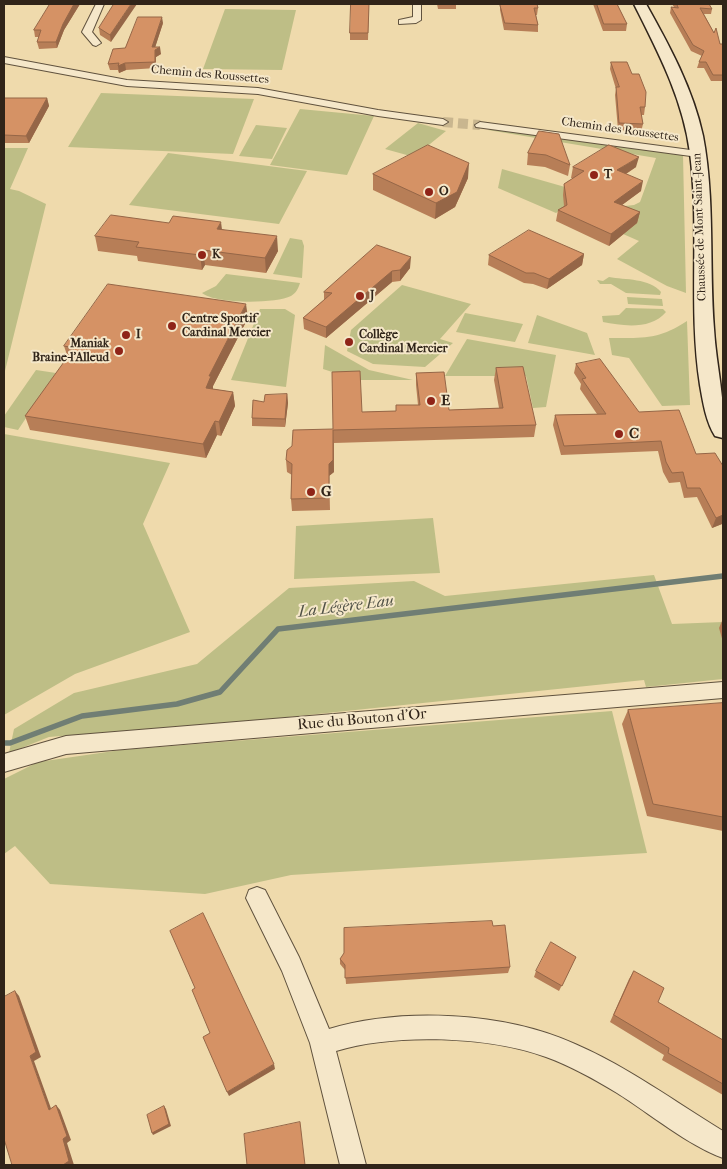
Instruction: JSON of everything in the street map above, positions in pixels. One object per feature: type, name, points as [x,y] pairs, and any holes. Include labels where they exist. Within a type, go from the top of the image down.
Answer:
[{"type":"main road","name":"Chaussée de Mont Saint-Jean","points":[[640,4],[680,84],[691,117],[698,154],[709,382],[723,431]]},
{"type":"street","points":[[96,43],[87,32],[100,4]]},
{"type":"street","points":[[402,22],[418,18],[417,4]]},
{"type":"street","name":"Chemin des Roussettes","points":[[4,60],[127,83],[258,91],[378,113],[443,122]]},
{"type":"street","name":"Chemin des Roussettes","points":[[480,125],[698,154]]},
{"type":"street","name":"Rue du Bouton d'Or","points":[[4,763],[36,752],[75,744],[723,690]]},
{"type":"street","points":[[257,898],[291,965],[322,1043],[353,1165]]},
{"type":"street","points":[[322,1043],[355,1034],[406,1030],[480,1032],[524,1039],[564,1051],[599,1069],[723,1146]]},
{"type":"green space","points":[[225,9],[296,10],[282,70],[203,69]]},
{"type":"green space","points":[[101,93],[254,99],[233,154],[68,147]]},
{"type":"green space","points":[[300,109],[374,116],[347,175],[270,165]]},
{"type":"green space","points":[[418,123],[446,131],[414,157],[385,149]]},
{"type":"green space","points":[[256,125],[287,128],[272,159],[239,156]]},
{"type":"green space","points":[[496,128],[683,155],[686,293],[667,286],[617,259],[639,241],[598,223],[616,207],[634,205],[640,202],[656,158],[488,130]]},
{"type":"green space","points":[[4,148],[28,148],[10,189],[19,191],[46,204],[4,375]]},
{"type":"green space","points":[[168,153],[307,171],[279,224],[129,205]]},
{"type":"green space","points":[[502,169],[586,193],[556,213],[498,188]]},
{"type":"green space","points":[[290,238],[302,240],[304,246],[302,278],[273,274]]},
{"type":"green space","points":[[226,274],[300,283],[294,294],[283,299],[245,302],[209,297],[202,293],[216,286]]},
{"type":"green space","points":[[609,277],[644,282],[656,287],[661,292],[660,295],[626,293],[611,284],[600,284],[597,280],[603,281]]},
{"type":"green space","points":[[402,285],[471,304],[440,339],[453,343],[425,367],[373,364],[347,351],[351,330]]},
{"type":"green space","points":[[627,297],[662,299],[663,306],[628,304]]},
{"type":"green space","points":[[626,308],[663,309],[666,312],[653,322],[645,324],[619,325],[603,322],[602,316],[619,315]]},
{"type":"green space","points":[[260,309],[285,309],[295,315],[286,387],[231,380]]},
{"type":"green space","points":[[465,313],[523,324],[515,342],[456,332]]},
{"type":"green space","points":[[537,315],[587,333],[595,355],[528,343]]},
{"type":"green space","points":[[687,321],[690,405],[662,406],[629,358],[612,355],[609,338],[650,337],[667,332]]},
{"type":"green space","points":[[467,339],[556,355],[546,407],[533,408],[526,376],[445,376]]},
{"type":"green space","points":[[325,345],[369,370],[413,380],[357,380],[323,369]]},
{"type":"green space","points":[[36,370],[56,373],[18,430],[4,427],[4,416]]},
{"type":"green space","points":[[4,434],[170,463],[143,524],[190,632],[75,674],[4,715]]},
{"type":"green space","points":[[433,518],[440,573],[294,579],[296,526]]},
{"type":"green space","points":[[654,575],[672,624],[723,622],[723,679],[646,687],[644,680],[269,719],[49,737],[9,753],[14,729],[74,693],[197,664],[289,588],[414,581],[445,596]]},
{"type":"green space","points":[[612,711],[647,853],[291,875],[205,894],[50,884],[15,846],[4,854],[4,779],[38,762],[121,750]]},
{"type":"building","points":[[50,4],[74,4],[56,42],[37,42],[41,30],[34,30]]},
{"type":"building","points":[[114,4],[131,4],[110,35],[99,28]]},
{"type":"building","points":[[351,4],[369,4],[368,33],[350,33]]},
{"type":"building","points":[[500,4],[537,4],[538,8],[534,8],[538,25],[505,23]]},
{"type":"building","points":[[597,4],[617,4],[627,24],[604,24]]},
{"type":"building","points":[[677,4],[709,4],[712,9],[700,8],[714,33],[716,28],[720,44],[723,44],[723,75],[713,75],[706,62],[699,62],[704,51],[693,45],[671,7],[678,8]]},
{"type":"building","points":[[138,17],[162,17],[152,47],[160,47],[155,50],[155,62],[125,63],[118,66],[119,63],[108,64],[113,49],[125,48]]},
{"type":"building","points":[[611,62],[627,62],[632,74],[639,74],[646,92],[645,107],[640,107],[643,124],[619,123],[616,87],[619,87]]},
{"type":"building","points":[[4,98],[47,98],[26,136],[4,135]]},
{"type":"building","points":[[539,131],[559,134],[570,165],[546,155],[528,153]]},
{"type":"building","points":[[428,145],[469,163],[457,192],[436,203],[373,174]]},
{"type":"building","points":[[609,145],[639,157],[617,170],[643,181],[614,202],[640,212],[611,234],[558,210],[567,205],[564,184],[584,171],[573,167]]},
{"type":"building","points":[[111,215],[169,223],[173,216],[221,222],[217,229],[277,236],[265,258],[203,250],[200,255],[136,247],[139,242],[95,236]]},
{"type":"building","points":[[529,230],[584,254],[549,279],[534,273],[526,273],[489,255]]},
{"type":"building","points":[[377,245],[411,257],[400,270],[392,271],[326,327],[303,318],[332,293],[324,292]]},
{"type":"building","points":[[108,284],[246,304],[209,376],[211,376],[206,388],[233,392],[219,422],[215,421],[203,444],[25,416],[74,348],[64,346]]},
{"type":"building","points":[[600,359],[639,412],[679,410],[696,454],[715,453],[723,466],[723,515],[716,518],[700,488],[687,488],[683,472],[672,473],[666,462],[661,441],[564,446],[555,415],[606,414],[582,379],[586,378],[576,364]]},
{"type":"building","points":[[523,367],[536,425],[333,430],[333,460],[329,464],[329,498],[291,499],[292,464],[286,460],[287,450],[292,446],[293,430],[333,429],[332,372],[360,371],[362,412],[396,411],[396,405],[420,405],[416,373],[444,372],[449,410],[503,408],[496,368]]},
{"type":"building","points":[[287,394],[285,419],[252,418],[253,400],[264,402],[265,395]]},
{"type":"building","points":[[723,703],[723,817],[653,804],[628,710]]},
{"type":"building","points":[[203,913],[274,1064],[227,1092],[203,1037],[210,1033],[192,990],[195,988],[170,931]]},
{"type":"building","points":[[492,921],[493,926],[505,925],[510,967],[345,978],[345,965],[340,959],[344,953],[344,928]]},
{"type":"building","points":[[551,942],[576,957],[562,986],[536,971]]},
{"type":"building","points":[[634,971],[664,988],[658,1002],[723,1040],[723,1084],[668,1053],[669,1048],[614,1015]]},
{"type":"building","points":[[15,991],[36,1052],[30,1056],[49,1110],[56,1105],[67,1136],[63,1139],[69,1161],[63,1165],[12,1165],[4,1139],[4,997]]},
{"type":"building","points":[[164,1106],[169,1124],[152,1133],[147,1115]]},
{"type":"building","points":[[300,1122],[305,1165],[247,1165],[244,1134]]},
{"type":"waterway","name":"La Légère Eau","points":[[4,743],[10,743],[82,716],[177,704],[220,692],[278,629],[723,576]]},
{"type":"tunnel","points":[[443,122],[480,125]]},
{"type":"place","name":"T","points":[[594,175]]},
{"type":"place","name":"O","points":[[429,192]]},
{"type":"place","name":"K","points":[[202,255]]},
{"type":"place","name":"J","points":[[360,296]]},
{"type":"place","name":"Centre Sportif Cardinal Mercier","points":[[172,326]]},
{"type":"place","name":"I","points":[[126,335]]},
{"type":"place","name":"Collège Cardinal Mercier","points":[[349,342]]},
{"type":"place","name":"Maniak Braine-l'Alleud","points":[[119,351]]},
{"type":"place","name":"E","points":[[431,401]]},
{"type":"place","name":"C","points":[[619,434]]},
{"type":"place","name":"G","points":[[311,492]]}]
